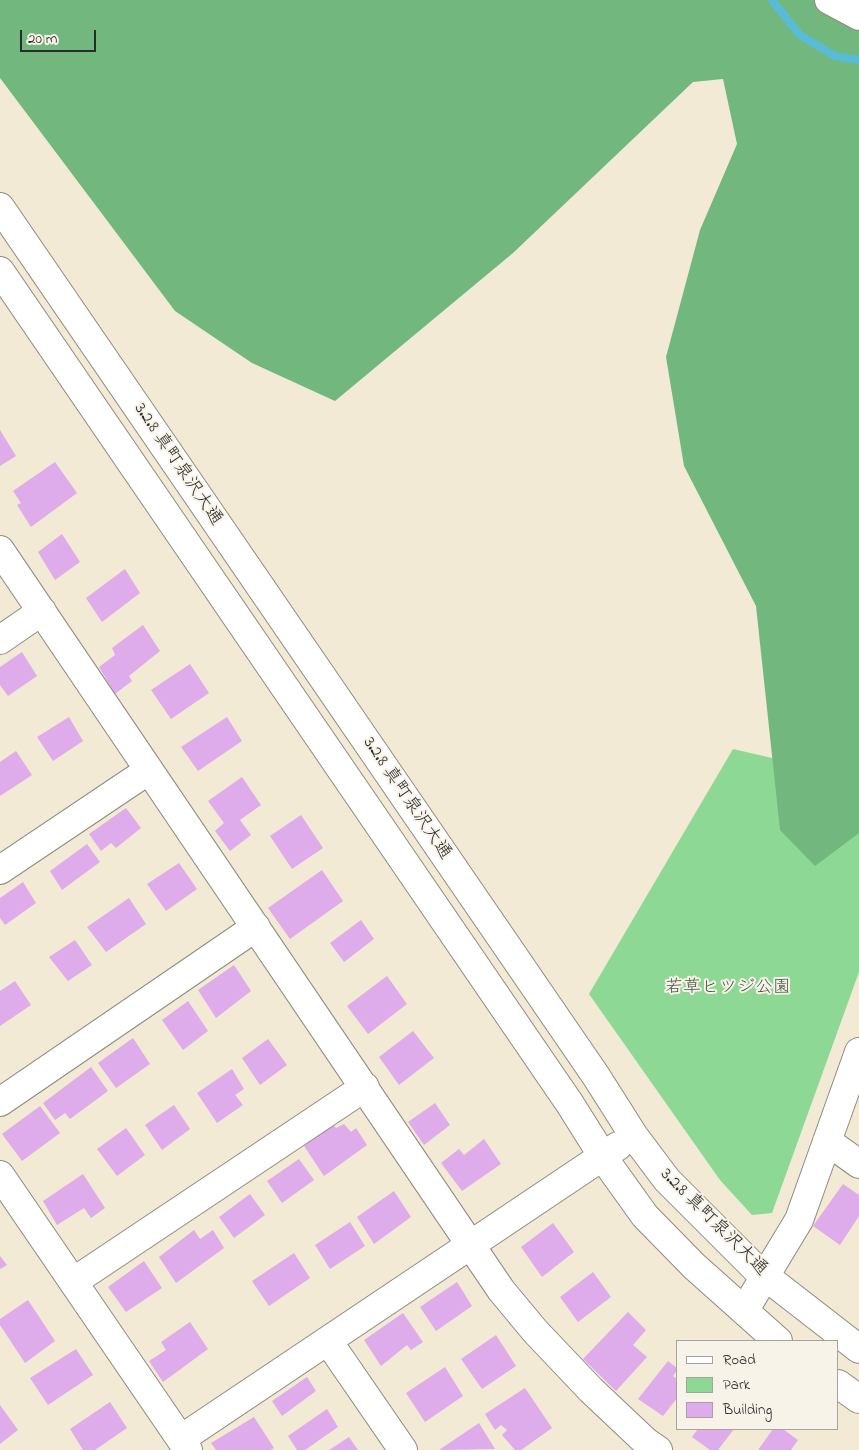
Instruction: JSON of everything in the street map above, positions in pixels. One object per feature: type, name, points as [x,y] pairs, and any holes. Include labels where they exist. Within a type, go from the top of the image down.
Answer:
[{"type":"street","points":[[829,0],[859,16]]},
{"type":"street","name":"3.2.8 真町泉沢大通","points":[[0,208],[596,1076],[634,1136],[667,1180],[718,1233],[766,1277],[859,1349]]},
{"type":"street","name":"3.2.8 真町泉沢大通","points":[[0,271],[645,1216],[694,1266],[777,1340]]},
{"type":"street","points":[[0,550],[502,1290],[535,1331],[591,1390],[658,1450]]},
{"type":"street","points":[[0,640],[42,611]]},
{"type":"street","points":[[0,870],[149,770]]},
{"type":"street","points":[[0,1102],[256,927]]},
{"type":"street","points":[[744,1311],[799,1220],[859,1052]]},
{"type":"street","points":[[73,1282],[365,1087]]},
{"type":"street","points":[[0,1175],[184,1445],[328,1341],[634,1136]]},
{"type":"street","points":[[827,1141],[859,1164]]},
{"type":"street","points":[[328,1341],[403,1450]]},
{"type":"street","points":[[839,1385],[859,1399]]},
{"type":"green space","points":[[0,0],[859,0],[859,833],[815,866],[780,830],[756,606],[684,466],[666,357],[700,230],[737,144],[723,79],[693,82],[513,253],[335,401],[252,363],[175,311],[0,78]]},
{"type":"green space","name":"若草ヒツジ公園","points":[[733,749],[859,778],[859,972],[772,1213],[752,1215],[720,1180],[589,994]]},
{"type":"building","points":[[0,430],[16,456],[0,466]]},
{"type":"building","points":[[55,462],[77,493],[31,527],[17,505],[21,503],[13,491]]},
{"type":"building","points":[[62,534],[80,562],[55,580],[38,552]]},
{"type":"building","points":[[125,569],[140,593],[102,622],[86,598]]},
{"type":"building","points":[[143,625],[160,651],[129,676],[132,681],[115,694],[99,667],[115,655],[112,648]]},
{"type":"building","points":[[22,652],[37,676],[8,696],[0,685],[0,667]]},
{"type":"building","points":[[190,664],[209,693],[171,719],[151,690]]},
{"type":"building","points":[[69,717],[83,741],[53,761],[37,737]]},
{"type":"building","points":[[227,717],[242,741],[198,771],[181,747]]},
{"type":"building","points":[[16,751],[32,775],[0,796],[0,762]]},
{"type":"building","points":[[242,777],[261,805],[240,820],[251,835],[230,851],[215,831],[224,823],[208,801]]},
{"type":"building","points":[[126,808],[141,828],[116,848],[111,843],[101,851],[89,834]]},
{"type":"building","points":[[301,815],[323,848],[292,869],[270,836]]},
{"type":"building","points":[[87,844],[100,862],[62,890],[50,871]]},
{"type":"building","points":[[179,863],[197,889],[166,911],[147,884]]},
{"type":"building","points":[[322,870],[343,901],[290,939],[268,908]]},
{"type":"building","points":[[23,882],[36,903],[5,925],[0,918],[0,898]]},
{"type":"building","points":[[129,898],[146,924],[106,952],[87,927]]},
{"type":"building","points":[[361,920],[374,939],[344,962],[330,943]]},
{"type":"building","points":[[75,940],[92,965],[68,981],[49,957]]},
{"type":"building","points":[[234,965],[251,991],[216,1018],[198,990]]},
{"type":"building","points":[[387,976],[407,1004],[368,1034],[347,1006]]},
{"type":"building","points":[[15,981],[31,1005],[0,1026],[0,991]]},
{"type":"building","points":[[188,1001],[208,1031],[183,1050],[162,1020]]},
{"type":"building","points":[[413,1031],[434,1058],[399,1085],[379,1057]]},
{"type":"building","points":[[133,1038],[150,1064],[116,1088],[98,1063]]},
{"type":"building","points":[[268,1039],[287,1065],[260,1085],[242,1058]]},
{"type":"building","points":[[91,1067],[108,1091],[70,1119],[65,1113],[55,1120],[43,1103]]},
{"type":"building","points":[[232,1069],[244,1089],[235,1095],[243,1105],[217,1123],[197,1093]]},
{"type":"building","points":[[435,1103],[450,1125],[424,1145],[408,1122]]},
{"type":"building","points":[[174,1105],[190,1129],[162,1150],[145,1125]]},
{"type":"building","points":[[40,1106],[60,1133],[22,1161],[2,1134]]},
{"type":"building","points":[[332,1124],[336,1128],[344,1124],[351,1132],[356,1128],[367,1145],[324,1176],[304,1146]]},
{"type":"building","points":[[126,1128],[145,1155],[117,1176],[97,1149]]},
{"type":"building","points":[[484,1139],[501,1164],[462,1191],[441,1163],[459,1149],[464,1155]]},
{"type":"building","points":[[299,1159],[314,1180],[282,1203],[267,1181]]},
{"type":"building","points":[[83,1174],[105,1208],[91,1218],[84,1208],[57,1225],[43,1201]]},
{"type":"building","points":[[843,1184],[859,1195],[859,1216],[840,1245],[813,1226]]},
{"type":"building","points":[[394,1191],[411,1217],[374,1244],[357,1217]]},
{"type":"building","points":[[250,1194],[265,1215],[234,1238],[219,1217]]},
{"type":"building","points":[[350,1222],[365,1246],[330,1269],[315,1245]]},
{"type":"building","points":[[553,1223],[574,1252],[542,1277],[521,1247]]},
{"type":"building","points":[[194,1230],[200,1239],[213,1230],[224,1248],[176,1283],[159,1257]]},
{"type":"building","points":[[294,1253],[310,1278],[269,1306],[252,1281]]},
{"type":"building","points":[[0,1256],[7,1265],[0,1269]]},
{"type":"building","points":[[144,1261],[162,1288],[126,1312],[108,1287]]},
{"type":"building","points":[[593,1272],[611,1297],[578,1322],[560,1297]]},
{"type":"building","points":[[457,1282],[472,1306],[436,1331],[420,1307]]},
{"type":"building","points":[[28,1300],[55,1341],[25,1363],[0,1325],[0,1319]]},
{"type":"building","points":[[628,1312],[646,1330],[633,1345],[647,1357],[616,1391],[583,1359]]},
{"type":"building","points":[[403,1313],[423,1342],[411,1350],[407,1345],[381,1366],[364,1340]]},
{"type":"building","points":[[190,1322],[208,1349],[163,1382],[149,1361],[166,1350],[161,1342]]},
{"type":"building","points":[[496,1335],[516,1366],[482,1389],[461,1359]]},
{"type":"building","points":[[76,1349],[93,1375],[48,1405],[30,1378]]},
{"type":"building","points":[[668,1361],[676,1367],[673,1376],[676,1378],[676,1400],[663,1416],[638,1399]]},
{"type":"building","points":[[445,1367],[463,1396],[425,1422],[406,1393]]},
{"type":"building","points":[[307,1377],[316,1391],[282,1416],[272,1401]]},
{"type":"building","points":[[525,1388],[552,1428],[521,1450],[515,1450],[502,1435],[507,1430],[501,1425],[495,1430],[485,1414]]},
{"type":"building","points":[[110,1402],[127,1428],[95,1450],[83,1450],[70,1429]]},
{"type":"building","points":[[0,1405],[18,1430],[0,1444]]},
{"type":"building","points":[[327,1409],[338,1427],[305,1450],[297,1450],[288,1436]]},
{"type":"building","points":[[254,1417],[274,1448],[271,1450],[216,1450],[211,1443]]},
{"type":"building","points":[[479,1423],[495,1449],[439,1450]]},
{"type":"building","points":[[697,1430],[733,1430],[718,1450],[710,1450],[692,1437]]},
{"type":"building","points":[[772,1430],[784,1430],[798,1440],[791,1450],[758,1450]]},
{"type":"building","points":[[349,1437],[358,1450],[329,1450]]},
{"type":"waterway","points":[[772,0],[800,35],[835,56],[859,60]]}]
